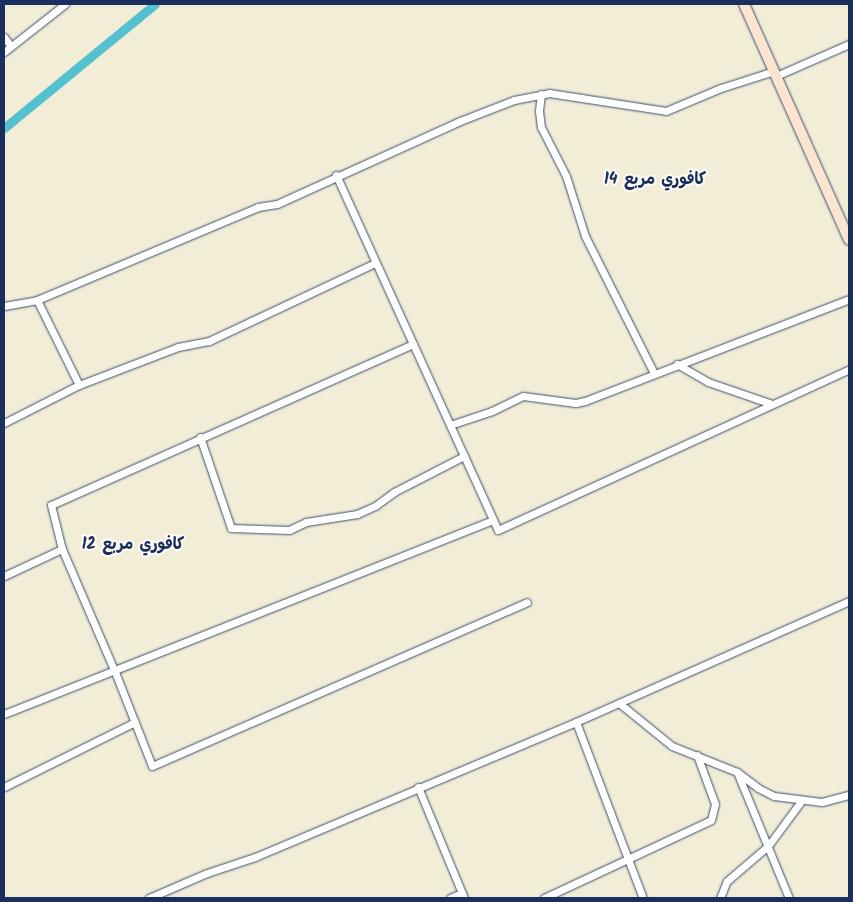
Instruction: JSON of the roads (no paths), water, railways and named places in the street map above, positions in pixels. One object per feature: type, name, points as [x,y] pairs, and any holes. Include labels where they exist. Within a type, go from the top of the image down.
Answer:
[{"type":"street","points":[[4,52],[65,4]]},
{"type":"street","points":[[744,4],[846,228],[849,240]]},
{"type":"street","points":[[4,37],[11,46]]},
{"type":"street","points":[[4,306],[37,300],[258,207],[277,204],[336,175],[492,108],[549,93],[602,100],[634,108],[666,112],[721,88],[775,73],[849,44]]},
{"type":"street","points":[[541,94],[539,111],[541,127],[566,176],[581,227],[654,373]]},
{"type":"street","points":[[336,175],[498,530],[849,369]]},
{"type":"street","points":[[4,423],[79,385],[178,347],[209,341],[376,263]]},
{"type":"street","points":[[450,425],[492,411],[523,396],[576,403],[585,401],[849,299]]},
{"type":"street","points":[[37,300],[79,385]]},
{"type":"street","points":[[413,344],[200,437],[51,505],[62,549],[115,672],[152,766],[527,602]]},
{"type":"street","points":[[677,364],[708,382],[772,404]]},
{"type":"street","points":[[200,437],[231,528],[282,530],[306,522],[357,514],[375,506],[394,492],[464,456]]},
{"type":"street","points":[[4,714],[115,672],[493,520]]},
{"type":"street","points":[[4,576],[62,549]]},
{"type":"street","points":[[149,898],[207,873],[255,857],[576,722],[849,601]]},
{"type":"street","points":[[619,703],[672,746],[737,772],[758,788],[774,796],[822,802],[849,795]]},
{"type":"street","points":[[4,787],[135,722]]},
{"type":"street","points":[[576,722],[643,898]]},
{"type":"street","points":[[544,898],[711,820],[714,816],[715,804],[697,755]]},
{"type":"street","points":[[737,772],[789,898]]},
{"type":"street","points":[[418,788],[463,896],[450,898]]},
{"type":"street","points":[[720,898],[727,881],[768,846],[802,800]]},
{"type":"waterway","points":[[4,128],[155,4]]},
{"type":"district","name":"كافوري مربع 14","points":[[655,180]]},
{"type":"district","name":"كافوري مربع 12","points":[[133,545]]}]
